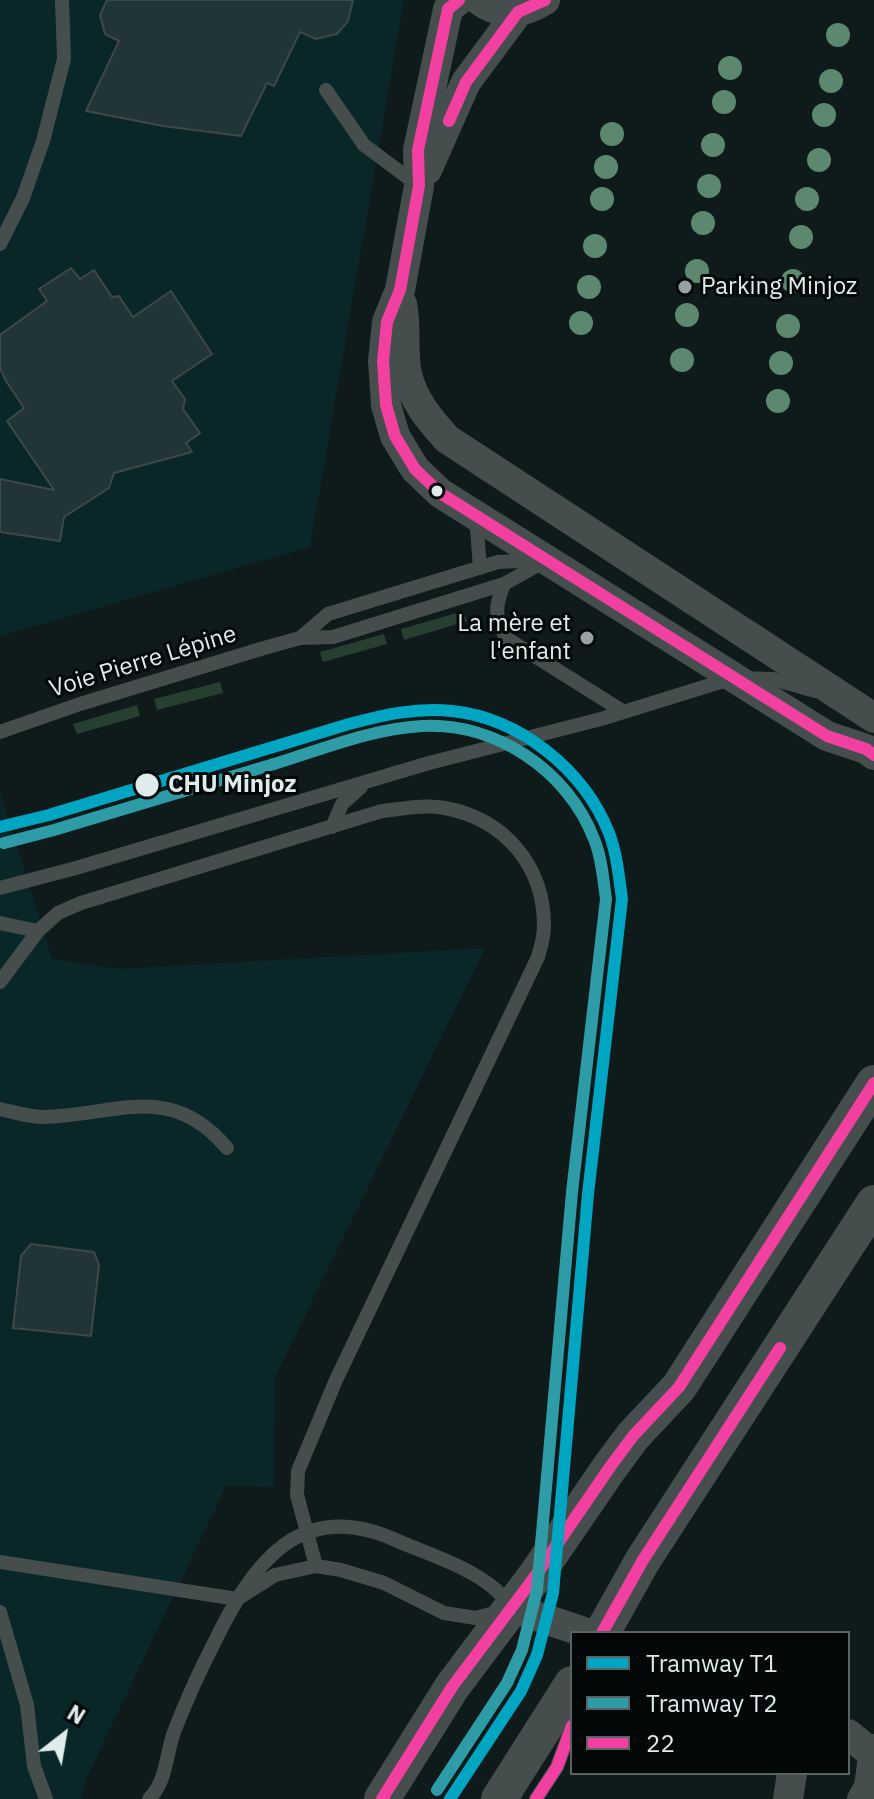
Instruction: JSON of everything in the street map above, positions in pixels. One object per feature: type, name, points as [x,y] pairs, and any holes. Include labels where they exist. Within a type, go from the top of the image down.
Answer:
[{"type":"street","points":[[459,0],[448,9],[418,150],[419,186],[400,290],[387,322],[383,361],[386,405],[395,436],[415,469],[440,493],[827,736],[866,749],[874,755]]},
{"type":"street","points":[[479,0],[500,11],[532,6]]},
{"type":"street","points":[[419,186],[466,82],[532,6]]},
{"type":"street","points":[[400,290],[405,319],[407,373],[421,410],[447,439],[874,718]]},
{"type":"street","points":[[547,560],[607,544]]},
{"type":"street","points":[[382,1799],[452,1687],[512,1608],[624,1448],[679,1387],[874,1083]]},
{"type":"street","points":[[603,1631],[643,1560],[874,1203]]},
{"type":"street","points":[[512,1608],[581,1631]]},
{"type":"street","points":[[499,1799],[570,1687]]},
{"type":"street","points":[[850,1736],[867,1752],[869,1787],[862,1799]]},
{"type":"street","points":[[788,1799],[792,1775]]},
{"type":"lane","points":[[0,244],[28,184],[43,141],[64,59],[62,0]]},
{"type":"lane","points":[[326,90],[364,145],[419,186]]},
{"type":"lane","points":[[476,515],[480,568]]},
{"type":"lane","name":"Voie Pierre Lépine","points":[[300,638],[328,614],[498,562],[547,560]]},
{"type":"lane","name":"Voie Pierre Lépine","points":[[0,732],[80,704],[300,638],[333,637],[504,584],[547,560]]},
{"type":"lane","points":[[504,584],[495,605],[497,623],[506,638],[624,712]]},
{"type":"lane","points":[[0,888],[429,763],[624,712],[733,678],[773,679],[846,700]]},
{"type":"lane","points":[[332,827],[342,804],[364,784]]},
{"type":"lane","points":[[0,982],[38,931],[58,913],[81,903],[382,811],[444,807],[488,821],[510,839],[529,863],[542,901],[545,928],[538,957],[298,1471],[297,1495],[316,1566]]},
{"type":"lane","points":[[0,923],[38,931]]},
{"type":"lane","points":[[0,1109],[40,1117],[142,1105],[160,1108],[188,1115],[209,1127],[227,1148]]},
{"type":"lane","points":[[0,1562],[237,1599],[275,1575],[316,1566],[384,1583],[444,1613],[476,1618],[512,1608],[496,1589],[471,1573],[386,1535],[346,1528],[308,1531],[280,1546],[257,1568],[237,1599],[187,1698],[172,1737],[164,1774],[149,1799]]},
{"type":"lane","points":[[0,1612],[27,1705],[34,1766],[46,1799]]},
{"type":"lane","points":[[536,1799],[557,1767],[570,1731]]},
{"type":"shaded area","points":[[0,0],[404,0],[310,547],[0,636]]},
{"type":"shaded area","points":[[0,792],[52,959],[119,969],[485,948],[275,1377],[274,1487],[226,1486],[86,1779],[81,1799],[0,1799]]},
{"type":"green space","points":[[464,611],[467,621],[404,640],[401,629]]},
{"type":"green space","points":[[384,634],[387,644],[323,662],[320,652]]},
{"type":"green space","points":[[220,682],[223,693],[157,710],[154,699]]},
{"type":"green space","points":[[137,705],[140,716],[77,734],[73,724]]},
{"type":"building","points":[[107,0],[353,0],[348,21],[337,34],[316,39],[300,32],[274,86],[267,83],[241,136],[163,126],[86,111],[119,41],[105,34],[100,15]]},
{"type":"building","points":[[71,268],[80,279],[94,270],[112,297],[119,296],[133,317],[171,291],[212,354],[172,381],[185,399],[183,409],[200,433],[186,443],[192,452],[114,473],[109,488],[64,517],[60,541],[0,532],[0,479],[54,490],[7,421],[24,408],[0,368],[0,335],[47,301],[39,289]]},
{"type":"building","points":[[31,1244],[94,1252],[99,1265],[91,1336],[13,1328],[21,1256]]},
{"type":"tram line","name":"T1","points":[[0,827],[349,724],[400,713],[439,710],[502,724],[547,751],[583,788],[609,833],[622,899],[588,1194],[553,1593],[537,1655],[521,1691],[450,1799]]},
{"type":"tram line","name":"T2","points":[[4,843],[362,736],[422,726],[476,732],[526,756],[548,772],[567,792],[594,839],[601,861],[606,899],[572,1192],[537,1590],[522,1650],[507,1683],[437,1790]]},
{"type":"transit line","name":"22","points":[[459,0],[448,9],[418,150],[419,186],[400,290],[387,322],[383,361],[386,405],[395,436],[415,469],[440,493],[827,736],[866,749],[874,755]]},
{"type":"transit line","name":"22","points":[[449,121],[466,82],[518,12],[545,0]]},
{"type":"transit line","name":"22","points":[[382,1799],[452,1687],[536,1575],[610,1467],[633,1436],[679,1387],[874,1083]]},
{"type":"transit line","name":"22","points":[[603,1631],[643,1560],[780,1348]]},
{"type":"transit line","name":"22","points":[[536,1799],[557,1767],[570,1731]]},
{"type":"place","name":"Parking Minjoz","points":[[685,287]]},
{"type":"place","name":"La mère et l'enfant","points":[[587,638]]},
{"type":"place","name":"CHU Minjoz","points":[[147,785]]}]
